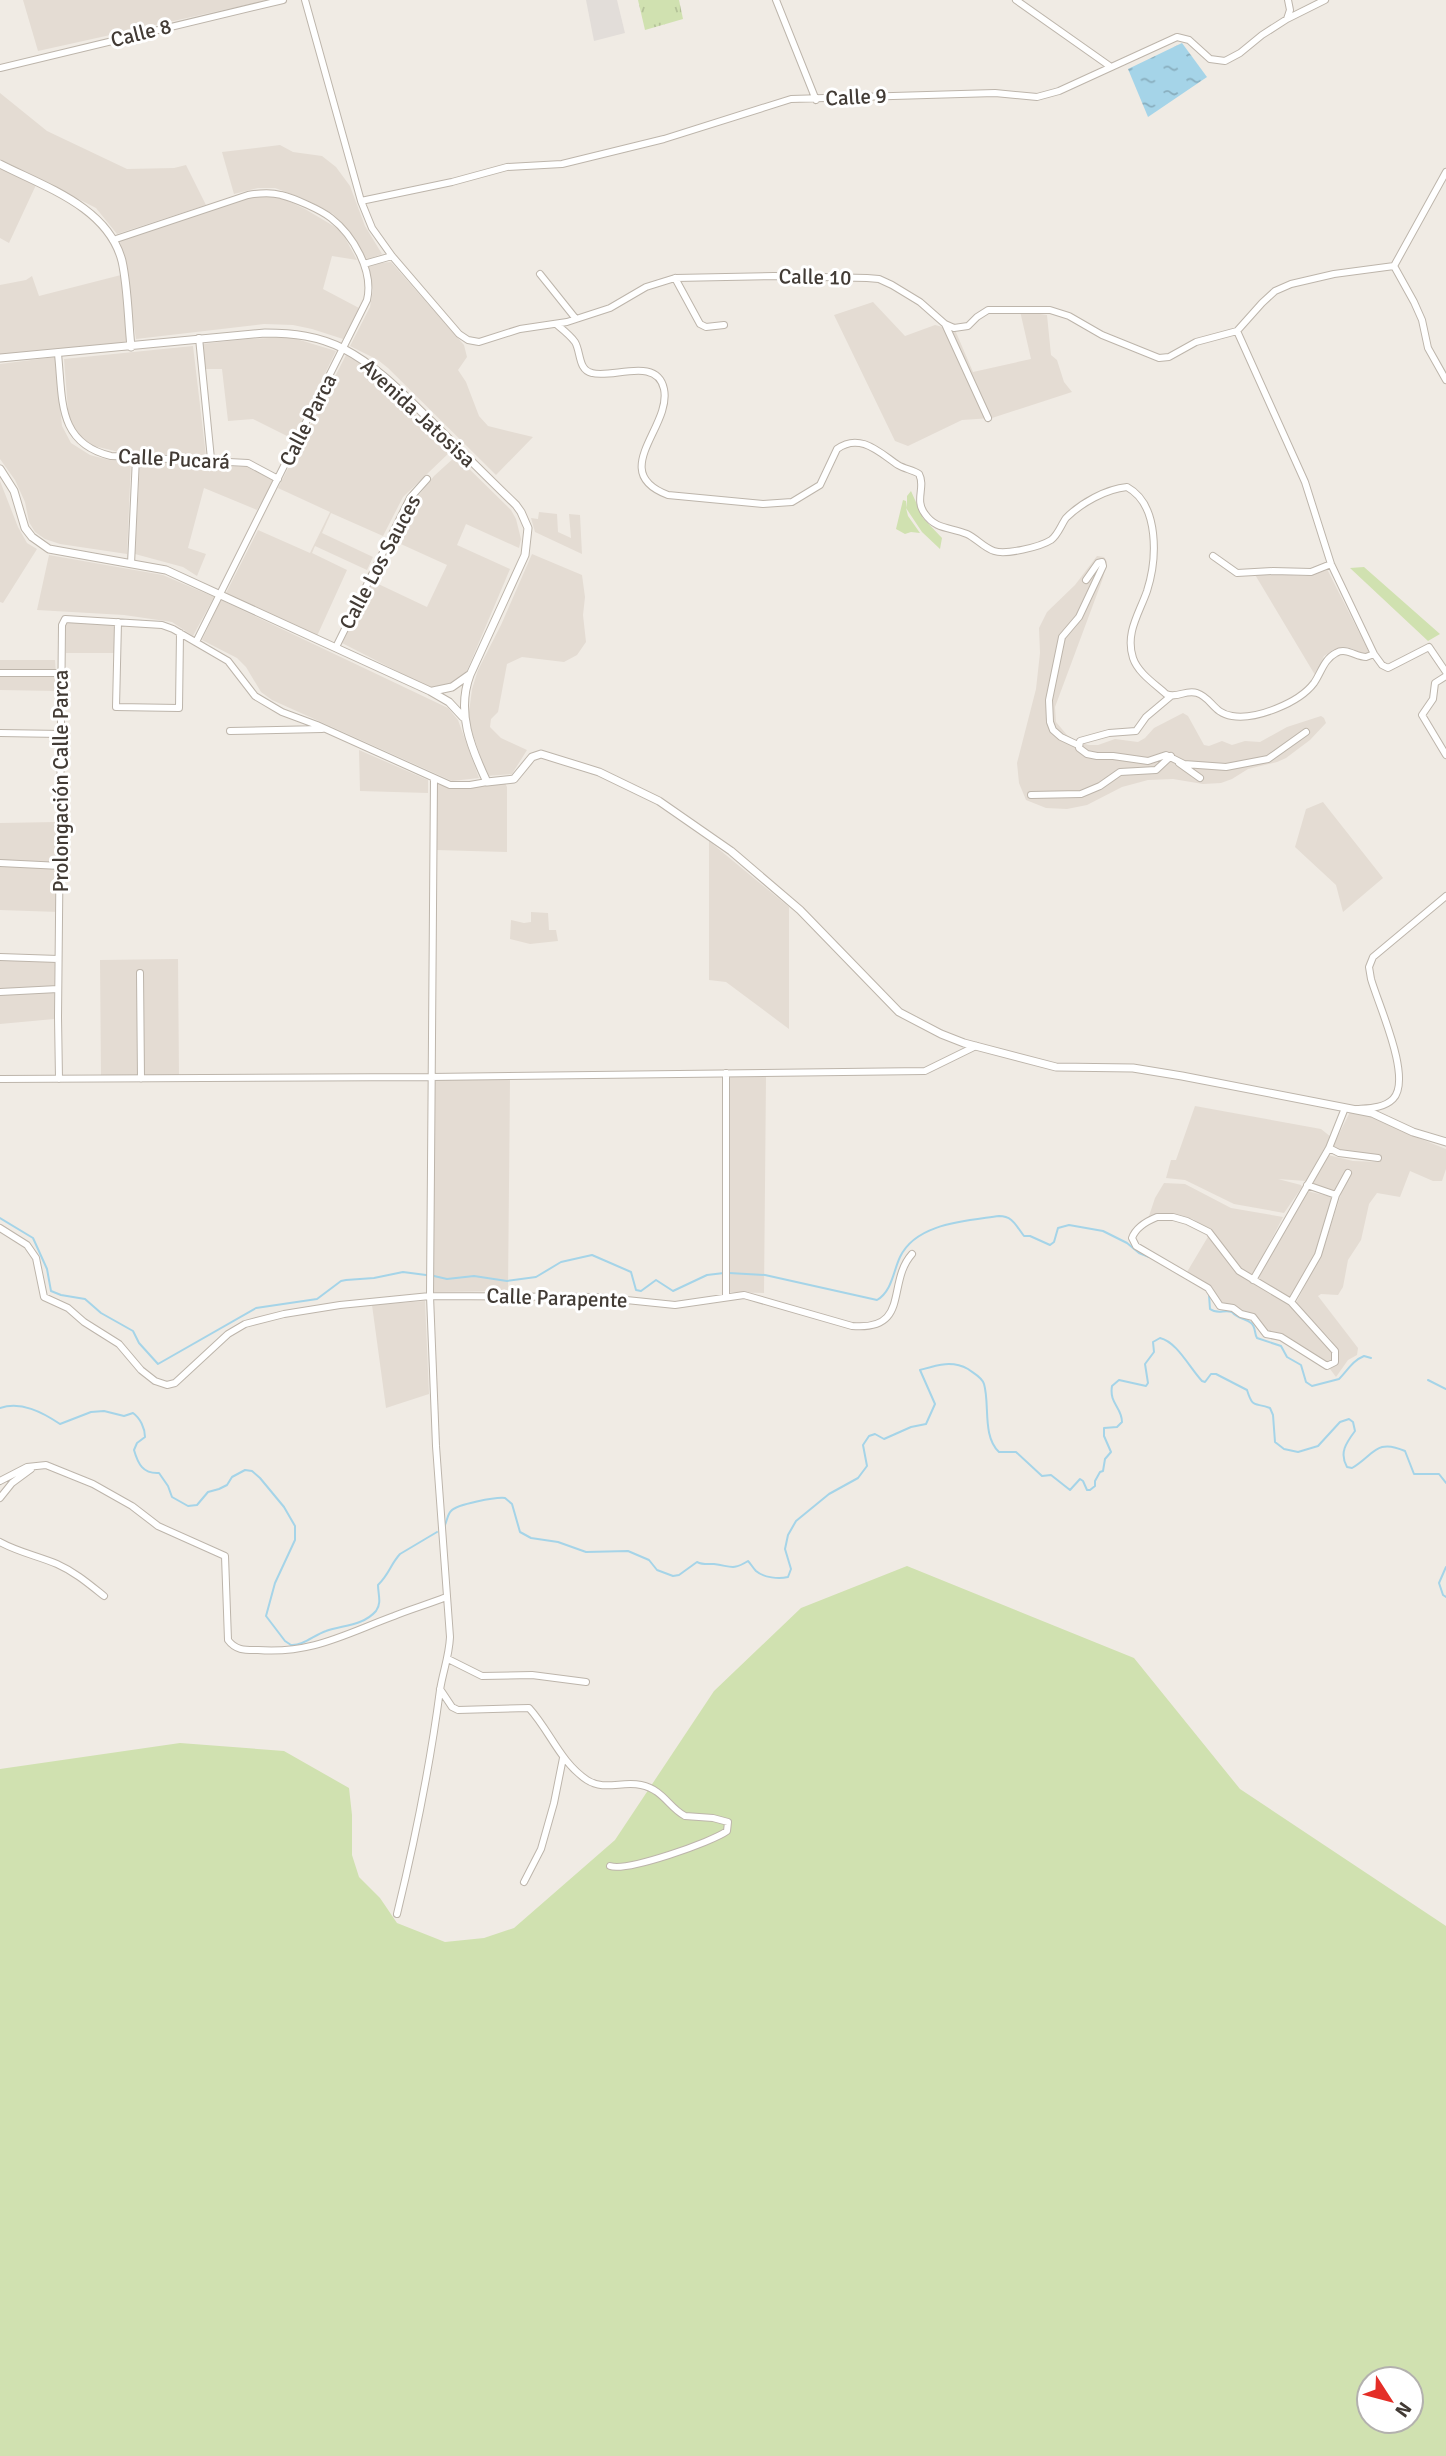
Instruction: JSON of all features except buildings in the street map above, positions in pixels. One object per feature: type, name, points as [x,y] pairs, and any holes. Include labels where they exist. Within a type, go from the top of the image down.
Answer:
[{"type":"street","name":"Calle 8","points":[[0,68],[283,0]]},
{"type":"street","name":"Calle 10","points":[[305,0],[361,201],[372,228],[392,256],[459,334],[468,340],[480,342],[520,330],[576,319],[610,308],[646,287],[675,278],[774,276],[879,279],[920,302],[945,324]]},
{"type":"street","points":[[776,0],[816,100]]},
{"type":"street","points":[[1016,0],[1111,67]]},
{"type":"street","points":[[1287,19],[1290,9],[1288,0]]},
{"type":"street","name":"Calle 9","points":[[361,201],[452,182],[507,167],[562,164],[664,139],[784,101],[995,93],[1037,97],[1059,91],[1177,37],[1189,40],[1214,60],[1231,59],[1287,19],[1325,0]]},
{"type":"street","points":[[0,164],[83,207],[99,221],[113,240],[122,262],[131,347]]},
{"type":"street","points":[[1394,266],[1446,172]]},
{"type":"street","name":"Calle Parca","points":[[113,240],[248,195],[280,194],[330,217],[350,238],[364,264],[369,284],[369,296],[344,348],[196,642]]},
{"type":"street","points":[[364,264],[392,256]]},
{"type":"street","points":[[945,324],[954,328],[968,326],[988,310],[1050,310],[1069,316],[1102,335],[1159,358],[1169,357],[1196,342],[1237,331],[1275,291],[1291,284],[1334,274],[1394,266]]},
{"type":"street","points":[[1394,266],[1414,302],[1422,320],[1428,348],[1446,380]]},
{"type":"street","points":[[540,274],[576,319]]},
{"type":"street","points":[[675,278],[700,324],[706,327],[723,325]]},
{"type":"street","points":[[556,324],[574,341],[582,365],[589,372],[602,374],[637,370],[651,374],[662,383],[664,398],[643,452],[641,465],[649,485],[668,495],[763,504],[792,502],[820,485],[837,449],[856,443],[866,444],[883,452],[902,468],[919,474],[922,479],[919,502],[925,515],[933,522],[945,530],[968,535],[986,548],[1002,552],[1051,540],[1070,514],[1104,492],[1124,487],[1135,491],[1146,506],[1151,522],[1152,573],[1132,628],[1130,645],[1137,665],[1171,696]]},
{"type":"street","points":[[945,324],[988,418]]},
{"type":"street","points":[[1237,331],[1305,482],[1331,564],[1374,654],[1382,665],[1388,668],[1429,647],[1446,674],[1435,683],[1433,699],[1422,715],[1446,755]]},
{"type":"street","name":"Avenida Jatosisa","points":[[0,358],[131,347],[199,338],[295,333],[344,348],[372,365],[516,505],[528,528],[525,555],[470,675],[463,701],[464,718],[475,756],[487,782]]},
{"type":"street","points":[[199,338],[211,460]]},
{"type":"street","name":"Calle Pucará","points":[[58,354],[65,418],[79,441],[93,452],[136,458],[248,463],[278,478]]},
{"type":"street","points":[[131,564],[136,458]]},
{"type":"street","points":[[0,469],[14,491],[25,528],[38,541],[54,550],[166,570],[430,691],[449,702],[464,718]]},
{"type":"street","name":"Calle Los Sauces","points":[[336,647],[410,498],[427,479]]},
{"type":"street","points":[[1213,556],[1237,573],[1311,572],[1331,564]]},
{"type":"street","points":[[1086,580],[1098,562],[1102,562],[1103,566],[1079,617],[1062,637],[1048,706],[1050,722],[1056,733],[1078,745],[1081,750],[1097,756],[1147,761],[1164,755],[1171,756],[1200,778]]},
{"type":"street","name":"Prolongación Calle Parca","points":[[59,1079],[63,621],[68,618],[162,625],[196,642],[233,666],[255,695],[282,712],[455,786],[487,782]]},
{"type":"street","points":[[118,622],[116,707],[179,708],[180,633]]},
{"type":"street","points":[[1078,745],[1080,741],[1109,733],[1136,731],[1146,718],[1171,696],[1191,692],[1198,693],[1218,712],[1233,717],[1253,717],[1307,690],[1327,660],[1336,652],[1343,650],[1366,657],[1374,654]]},
{"type":"street","points":[[0,673],[62,673]]},
{"type":"street","points":[[430,691],[452,687],[470,675]]},
{"type":"street","points":[[229,731],[323,729]]},
{"type":"street","points":[[1178,762],[1220,768],[1268,759],[1306,732]]},
{"type":"street","points":[[0,733],[61,734]]},
{"type":"street","points":[[487,782],[514,779],[532,757],[541,754],[598,772],[659,801],[730,851],[800,910],[899,1012],[941,1034],[1056,1067],[1133,1068],[1348,1109],[1383,1117],[1413,1132],[1446,1142]]},
{"type":"street","points":[[1031,795],[1081,794],[1100,786],[1119,772],[1156,770],[1171,756]]},
{"type":"street","points":[[397,1914],[417,1831],[450,1637],[436,1454],[430,1296],[434,778]]},
{"type":"street","points":[[0,863],[61,866]]},
{"type":"street","points":[[1348,1109],[1380,1107],[1399,1092],[1399,1067],[1371,979],[1369,967],[1373,957],[1446,896]]},
{"type":"street","points":[[0,957],[58,959]]},
{"type":"street","points":[[140,972],[141,1079]]},
{"type":"street","points":[[0,992],[58,989]]},
{"type":"street","points":[[0,1079],[925,1071],[976,1046]]},
{"type":"street","points":[[726,1073],[726,1296]]},
{"type":"street","points":[[1252,1280],[1329,1148],[1348,1109]]},
{"type":"street","points":[[1329,1148],[1339,1153],[1378,1157]]},
{"type":"street","points":[[1291,1302],[1322,1246],[1336,1195],[1348,1173]]},
{"type":"street","points":[[1307,1185],[1336,1195]]},
{"type":"street","points":[[1157,1217],[1187,1221],[1209,1232],[1239,1271],[1291,1302],[1335,1351],[1336,1358],[1332,1365],[1321,1364],[1282,1337],[1266,1334],[1253,1317],[1241,1314],[1233,1308],[1220,1306],[1208,1288],[1147,1254],[1136,1246],[1132,1236],[1148,1221],[1157,1217]]},
{"type":"street","name":"Calle Parapente","points":[[0,1228],[31,1250],[38,1262],[44,1297],[68,1308],[84,1322],[119,1344],[141,1370],[155,1381],[167,1385],[176,1383],[228,1334],[245,1324],[314,1309],[430,1296],[597,1297],[675,1305],[726,1296],[753,1297],[852,1326],[869,1326],[881,1322],[891,1314],[897,1298],[902,1268],[912,1254]]},
{"type":"street","points":[[0,1480],[27,1467],[46,1465],[93,1484],[132,1506],[158,1526],[225,1556],[228,1640],[239,1649],[285,1652],[306,1649],[446,1597]]},
{"type":"street","points":[[0,1497],[12,1483],[36,1466]]},
{"type":"street","points":[[0,1542],[64,1568],[104,1596]]},
{"type":"street","points":[[448,1659],[482,1676],[533,1675],[586,1682]]},
{"type":"street","points":[[440,1689],[452,1707],[458,1710],[529,1707],[563,1758],[594,1784],[640,1785],[666,1797],[681,1814],[728,1822],[724,1834],[706,1841],[644,1863],[616,1868],[610,1866]]},
{"type":"street","points":[[524,1882],[541,1849],[563,1758]]},
{"type":"shaded area","points":[[23,0],[269,0],[38,51]]},
{"type":"shaded area","points":[[586,0],[617,0],[625,33],[594,41]]},
{"type":"shaded area","points":[[0,93],[47,131],[127,169],[174,168],[186,165],[206,205],[117,234],[96,208],[0,159]]},
{"type":"shaded area","points":[[280,145],[293,152],[322,156],[336,167],[350,186],[365,226],[382,254],[366,260],[351,234],[333,214],[302,198],[275,188],[258,188],[234,194],[222,152]]},
{"type":"shaded area","points":[[0,167],[36,185],[9,243],[0,238]]},
{"type":"shaded area","points":[[271,196],[305,209],[337,228],[357,260],[332,256],[323,289],[359,308],[343,339],[293,325],[264,324],[136,339],[120,241],[249,197]]},
{"type":"shaded area","points":[[391,262],[464,345],[467,357],[458,370],[466,382],[479,416],[488,426],[533,437],[496,475],[388,368],[350,346],[370,307],[373,290],[368,264]]},
{"type":"shaded area","points":[[121,275],[127,344],[0,355],[0,285],[26,280],[32,276],[39,296]]},
{"type":"shaded area","points":[[873,302],[905,336],[935,325],[955,330],[973,372],[1031,359],[1020,311],[1047,315],[1051,355],[1057,360],[1064,382],[1072,392],[992,418],[962,420],[908,446],[895,441],[834,315]]},
{"type":"shaded area","points":[[290,337],[336,351],[293,439],[253,419],[228,421],[222,369],[205,369],[202,344]]},
{"type":"shaded area","points":[[193,346],[206,456],[119,452],[94,446],[77,434],[71,424],[68,410],[64,359]]},
{"type":"shaded area","points":[[346,355],[376,374],[451,451],[403,497],[383,536],[331,513],[322,533],[373,557],[367,570],[315,546],[312,553],[347,570],[317,636],[226,593],[258,530],[310,553],[330,512],[278,488]]},
{"type":"shaded area","points":[[55,357],[62,426],[71,443],[90,455],[109,460],[131,461],[127,554],[60,544],[35,532],[15,480],[0,459],[0,364]]},
{"type":"shaded area","points":[[456,456],[511,510],[521,539],[519,548],[466,524],[457,545],[510,569],[466,673],[450,686],[430,688],[342,643],[372,581],[427,607],[447,565],[392,540],[415,500],[434,476]]},
{"type":"shaded area","points":[[140,462],[247,467],[274,481],[257,510],[204,488],[188,548],[206,554],[197,576],[183,567],[135,554]]},
{"type":"shaded area","points":[[0,481],[18,527],[27,543],[37,549],[3,603],[0,602]]},
{"type":"shaded area","points":[[539,512],[557,514],[558,532],[571,538],[569,514],[580,515],[582,554],[535,532],[531,518],[538,519]]},
{"type":"shaded area","points":[[532,554],[582,575],[586,642],[577,655],[564,662],[522,657],[507,664],[498,712],[491,719],[490,727],[501,738],[527,750],[512,774],[487,776],[468,720],[472,689],[478,670]]},
{"type":"shaded area","points":[[49,555],[163,575],[214,597],[193,636],[172,622],[124,615],[37,610]]},
{"type":"shaded area","points":[[1097,556],[1104,557],[1107,562],[1103,578],[1055,707],[1056,722],[1067,735],[1089,745],[1115,739],[1138,742],[1154,728],[1183,713],[1188,716],[1204,745],[1222,741],[1232,745],[1245,741],[1260,742],[1287,727],[1321,716],[1326,723],[1310,740],[1286,758],[1248,769],[1221,783],[1148,780],[1122,787],[1087,805],[1067,809],[1046,808],[1026,800],[1019,783],[1017,763],[1036,689],[1040,653],[1039,628],[1047,612],[1075,585]]},
{"type":"shaded area","points":[[1327,569],[1369,652],[1365,654],[1347,647],[1335,649],[1324,656],[1315,675],[1254,573],[1306,576]]},
{"type":"shaded area","points":[[221,600],[448,708],[458,720],[479,778],[452,781],[272,700],[261,692],[246,667],[237,658],[202,640]]},
{"type":"shaded area","points":[[66,621],[115,624],[115,653],[66,653]]},
{"type":"shaded area","points":[[0,660],[55,660],[57,691],[0,690]]},
{"type":"shaded area","points":[[359,750],[428,780],[428,793],[360,791]]},
{"type":"shaded area","points":[[500,782],[507,787],[507,852],[436,850],[437,784],[460,789]]},
{"type":"shaded area","points":[[1323,802],[1383,878],[1343,912],[1336,885],[1295,847],[1306,809]]},
{"type":"shaded area","points":[[56,822],[59,912],[0,910],[0,823]]},
{"type":"shaded area","points":[[709,841],[789,907],[789,1029],[726,982],[709,980]]},
{"type":"shaded area","points":[[531,912],[548,913],[549,930],[556,930],[558,941],[530,944],[510,939],[511,920],[531,922]]},
{"type":"shaded area","points":[[0,958],[55,961],[54,1019],[0,1024]]},
{"type":"shaded area","points":[[178,959],[179,1075],[101,1076],[100,960]]},
{"type":"shaded area","points":[[726,1077],[766,1077],[764,1293],[726,1292]]},
{"type":"shaded area","points":[[435,1080],[510,1080],[508,1291],[433,1292]]},
{"type":"shaded area","points":[[1195,1106],[1321,1129],[1331,1137],[1306,1181],[1278,1179],[1302,1187],[1284,1213],[1234,1204],[1185,1180],[1166,1178],[1171,1160],[1176,1160]]},
{"type":"shaded area","points":[[1350,1112],[1383,1120],[1401,1131],[1446,1149],[1446,1169],[1442,1181],[1433,1181],[1410,1171],[1400,1197],[1377,1193],[1369,1204],[1361,1240],[1348,1260],[1343,1287],[1338,1295],[1318,1296],[1358,1348],[1357,1355],[1348,1360],[1336,1377],[1330,1369],[1338,1362],[1339,1353],[1331,1340],[1296,1303],[1323,1250],[1342,1191],[1335,1192],[1311,1184],[1328,1155],[1353,1161],[1380,1162],[1378,1156],[1332,1148]]},
{"type":"shaded area","points":[[1164,1183],[1185,1184],[1231,1208],[1283,1217],[1252,1277],[1234,1262],[1213,1233],[1193,1219],[1177,1214],[1159,1213],[1149,1216]]},
{"type":"shaded area","points":[[1307,1191],[1332,1197],[1320,1247],[1291,1299],[1257,1280]]},
{"type":"shaded area","points":[[1209,1235],[1223,1253],[1266,1290],[1289,1303],[1333,1351],[1332,1360],[1326,1363],[1284,1334],[1269,1332],[1263,1328],[1257,1317],[1219,1302],[1207,1284],[1187,1272]]},
{"type":"shaded area","points":[[425,1301],[429,1394],[386,1408],[372,1305]]},
{"type":"green space","points":[[638,0],[679,0],[683,19],[645,30]]},
{"type":"green space","points":[[911,491],[923,518],[942,538],[940,549],[922,532],[906,508],[908,516],[920,533],[905,534],[896,529],[903,500],[906,501],[907,508],[907,496]]},
{"type":"green space","points":[[1364,567],[1440,634],[1428,641],[1350,568]]},
{"type":"green space","points":[[907,1566],[1134,1658],[1240,1789],[1446,1926],[1446,2456],[0,2456],[0,1769],[180,1743],[284,1751],[349,1788],[352,1855],[359,1877],[380,1898],[397,1923],[445,1942],[484,1938],[514,1928],[615,1840],[714,1691],[801,1608]]},
{"type":"water","points":[[1182,43],[1207,77],[1148,117],[1128,69]]},
{"type":"waterway","points":[[729,1273],[765,1275],[877,1300],[889,1286],[907,1246],[918,1237],[930,1230],[957,1222],[999,1216],[1011,1220],[1024,1236],[1050,1245],[1054,1242],[1058,1228],[1069,1225],[1103,1231],[1149,1257]]},
{"type":"waterway","points":[[0,1218],[33,1238],[47,1269],[51,1291],[85,1299],[101,1313],[133,1331],[139,1343],[158,1364],[256,1308],[317,1299],[346,1280],[403,1272],[426,1275]]},
{"type":"waterway","points":[[434,1276],[447,1279],[474,1276],[507,1281],[536,1277],[561,1262],[592,1255],[631,1272],[636,1290],[641,1291],[656,1280],[673,1291],[707,1275],[724,1273]]},
{"type":"waterway","points":[[1209,1295],[1210,1309],[1216,1312],[1232,1312],[1251,1323],[1257,1338],[1281,1346],[1287,1357],[1301,1365],[1306,1382],[1312,1386],[1339,1379],[1360,1358],[1371,1358]]},
{"type":"waterway","points":[[444,1527],[455,1508],[505,1498],[512,1504],[520,1532],[531,1538],[558,1542],[586,1552],[628,1551],[649,1560],[657,1570],[673,1576],[679,1575],[697,1562],[731,1567],[748,1561],[763,1575],[788,1577],[791,1569],[785,1549],[788,1535],[796,1521],[829,1494],[858,1478],[867,1466],[863,1445],[869,1436],[875,1434],[884,1439],[911,1427],[926,1424],[935,1404],[920,1370],[950,1364],[968,1369],[984,1384],[988,1429],[999,1452],[1016,1452],[1042,1476],[1051,1475],[1070,1490],[1080,1479],[1087,1490],[1090,1490],[1095,1486],[1095,1481],[1103,1471],[1105,1459],[1111,1452],[1104,1436],[1104,1428],[1117,1427],[1122,1422],[1112,1397],[1112,1386],[1119,1380],[1146,1386],[1148,1383],[1145,1364],[1154,1352],[1153,1342],[1160,1338],[1172,1344],[1202,1381],[1205,1382],[1211,1374],[1216,1374],[1247,1390],[1255,1404],[1270,1408],[1275,1442],[1284,1449],[1298,1452],[1318,1446],[1340,1422],[1349,1419],[1353,1422],[1355,1431],[1346,1444],[1344,1457],[1347,1467],[1352,1468],[1381,1447],[1395,1447],[1405,1451],[1414,1474],[1439,1474],[1446,1483]]},
{"type":"waterway","points":[[1428,1380],[1446,1389]]},
{"type":"waterway","points":[[0,1408],[23,1407],[39,1412],[60,1424],[91,1412],[104,1411],[124,1416],[133,1413],[140,1420],[145,1434],[134,1450],[139,1464],[149,1472],[159,1473],[172,1497],[188,1506],[197,1505],[208,1492],[227,1485],[232,1477],[245,1470],[252,1471],[284,1507],[295,1526],[295,1540],[275,1583],[266,1616],[291,1645],[300,1644],[326,1631],[371,1616],[379,1605],[378,1585],[400,1554],[437,1532]]},
{"type":"waterway","points":[[1446,1567],[1439,1583],[1446,1597]]}]
